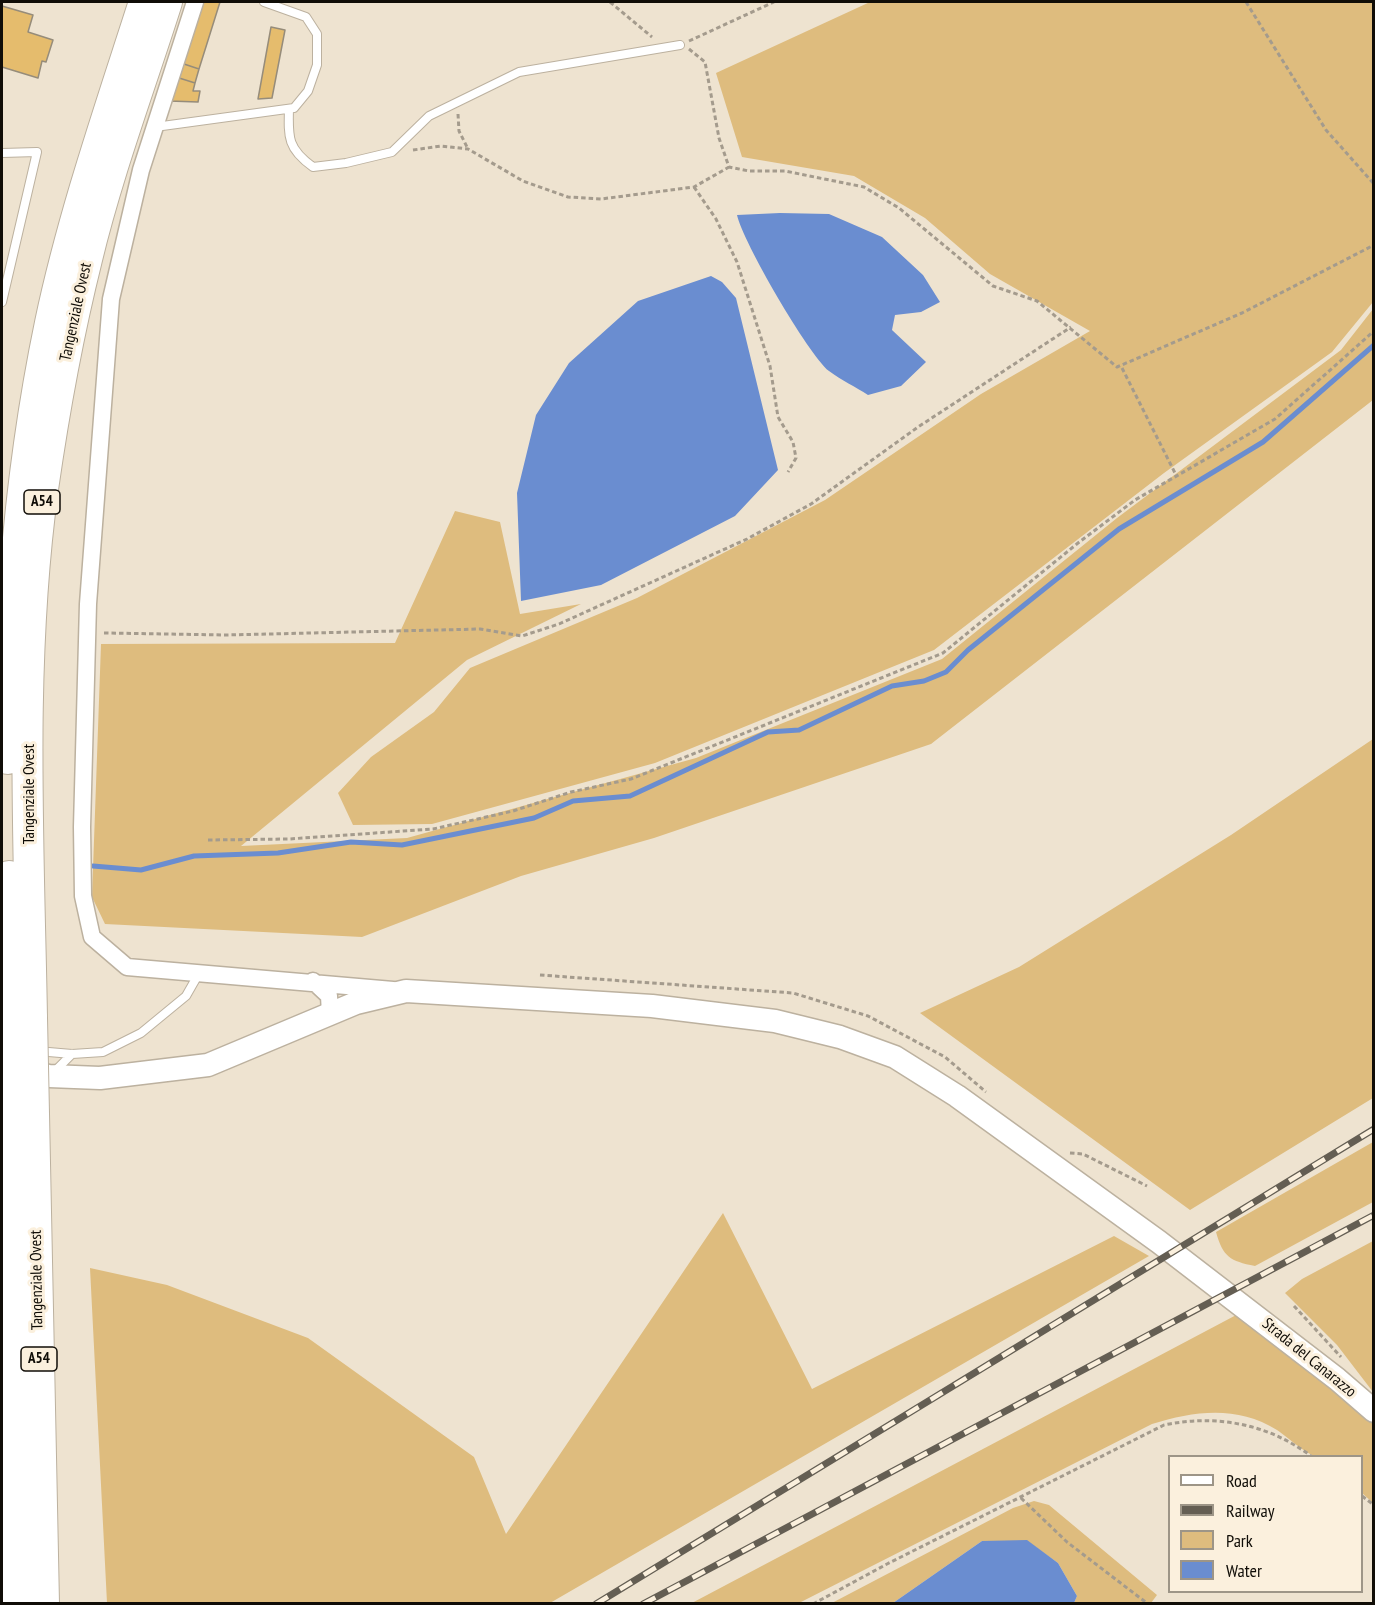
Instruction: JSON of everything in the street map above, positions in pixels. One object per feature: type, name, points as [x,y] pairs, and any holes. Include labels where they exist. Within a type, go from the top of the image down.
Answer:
[{"type":"highway","name":"Tangenziale Ovest","points":[[44,1604],[8,708],[14,558],[22,485],[48,333],[71,236],[144,2]]},
{"type":"highway","name":"Tangenziale Ovest","points":[[21,1016],[29,841],[30,635],[43,490],[66,353],[87,258],[167,2]]},
{"type":"highway","name":"Tangenziale Ovest","points":[[18,1604],[23,1113]]},
{"type":"street","points":[[195,2],[141,170],[111,299],[87,633],[82,838],[83,896],[92,937],[127,968],[198,975],[313,981],[406,991]]},
{"type":"street","points":[[313,981],[329,996],[330,1014]]},
{"type":"street","name":"Strada del Canarazzo","points":[[2,1069],[49,1076],[100,1078],[208,1065],[356,1003],[406,991],[652,1006],[775,1021],[840,1037],[895,1057],[957,1095],[1244,1306],[1374,1411]]},
{"type":"lane","points":[[154,127],[294,108],[308,91],[316,65],[317,34],[306,17],[264,2]]},
{"type":"lane","points":[[289,109],[288,136],[297,155],[313,167],[346,163],[392,152],[429,116],[519,72],[680,45]]},
{"type":"lane","points":[[2,153],[37,152],[2,302]]},
{"type":"lane","points":[[2,1049],[72,1054],[103,1053],[141,1033],[186,996],[198,975]]},
{"type":"lane","points":[[49,1076],[72,1054]]},
{"type":"path","points":[[610,2],[659,42],[680,45],[691,50],[705,62],[719,138],[729,167]]},
{"type":"path","points":[[680,45],[774,2]]},
{"type":"path","points":[[1246,2],[1326,130],[1374,184]]},
{"type":"path","points":[[458,101],[459,131],[468,149]]},
{"type":"path","points":[[392,152],[441,146],[468,149],[523,181],[568,197],[601,199],[694,187],[729,167],[749,171],[785,171],[864,187],[899,208],[993,286],[1037,301],[1071,327],[1094,351],[1117,368],[1122,368],[1242,313],[1374,245]]},
{"type":"path","points":[[694,187],[716,219],[737,262],[770,366],[778,417],[794,442],[796,458],[788,472]]},
{"type":"path","points":[[87,633],[226,635],[480,629],[522,636],[559,624],[747,539],[811,504],[918,427],[1071,327]]},
{"type":"path","points":[[208,840],[289,839],[433,829],[513,811],[571,792],[632,779],[717,747],[943,653],[1077,543],[1135,500],[1275,419],[1374,331]]},
{"type":"path","points":[[1122,368],[1176,475]]},
{"type":"path","points":[[1030,1148],[1083,1154],[1147,1186]]},
{"type":"path","points":[[813,1604],[887,1564],[1164,1425],[1190,1420],[1217,1419],[1244,1424],[1299,1448],[1310,1455]]},
{"type":"path","points":[[1021,1498],[1067,1542],[1148,1604]]},
{"type":"green space","points":[[870,2],[1373,2],[1373,302],[1332,352],[1164,473],[934,650],[655,763],[432,824],[353,825],[338,793],[371,757],[434,712],[470,668],[637,598],[825,500],[981,394],[1090,331],[990,274],[925,218],[854,176],[742,157],[716,73]]},
{"type":"green space","points":[[1373,309],[1373,400],[931,744],[654,838],[521,876],[362,937],[105,924],[92,897],[101,644],[395,643],[455,511],[500,522],[520,614],[581,604],[467,660],[241,846],[407,838],[696,758],[942,659],[1117,518],[1341,350]]},
{"type":"green space","points":[[1373,739],[1373,1098],[1190,1210],[920,1013],[1019,967],[1231,835]]},
{"type":"green space","points":[[1373,1142],[1373,1202],[1255,1266],[1234,1260],[1225,1252],[1216,1232]]},
{"type":"green space","points":[[723,1213],[812,1389],[1114,1236],[1149,1256],[550,1603],[107,1603],[90,1268],[167,1285],[308,1338],[474,1457],[506,1534]]},
{"type":"green space","points":[[1373,1241],[1373,1392],[1337,1345],[1285,1293],[1302,1279]]},
{"type":"green space","points":[[1240,1313],[1373,1422],[1373,1503],[1363,1494],[1363,1455],[1311,1455],[1277,1430],[1246,1417],[1215,1413],[1184,1416],[1152,1424],[799,1603],[690,1604]]},
{"type":"green space","points":[[1034,1501],[1049,1505],[1157,1595],[1151,1603],[1074,1603],[1077,1596],[1058,1563],[1027,1541],[982,1541],[893,1603],[830,1604],[1013,1508]]},
{"type":"water","points":[[829,214],[882,237],[923,275],[940,302],[921,312],[895,315],[892,330],[926,362],[901,386],[868,395],[829,371],[819,361],[763,272],[737,215]]},
{"type":"water","points":[[711,276],[722,282],[736,298],[778,470],[735,516],[601,585],[521,601],[517,493],[536,415],[569,363],[638,301]]},
{"type":"water","points":[[1027,1540],[1058,1563],[1077,1596],[1074,1603],[893,1603],[982,1541]]},
{"type":"building","points":[[200,2],[220,2],[199,69],[181,63]]},
{"type":"building","points":[[2,6],[33,15],[28,32],[53,40],[46,62],[42,61],[38,78],[2,67]]},
{"type":"building","points":[[271,27],[285,30],[272,98],[258,99]]},
{"type":"building","points":[[181,63],[199,69],[195,83],[176,77]]},
{"type":"building","points":[[176,77],[195,83],[193,91],[200,91],[198,102],[169,101]]},
{"type":"waterway","points":[[93,866],[141,870],[194,856],[278,853],[351,842],[402,845],[534,818],[573,801],[630,796],[768,732],[799,730],[892,686],[924,681],[946,672],[968,650],[1119,529],[1263,442],[1374,345]]},
{"type":"railway","points":[[596,1604],[1374,1129]]},
{"type":"railway","points":[[643,1604],[1374,1215]]}]
